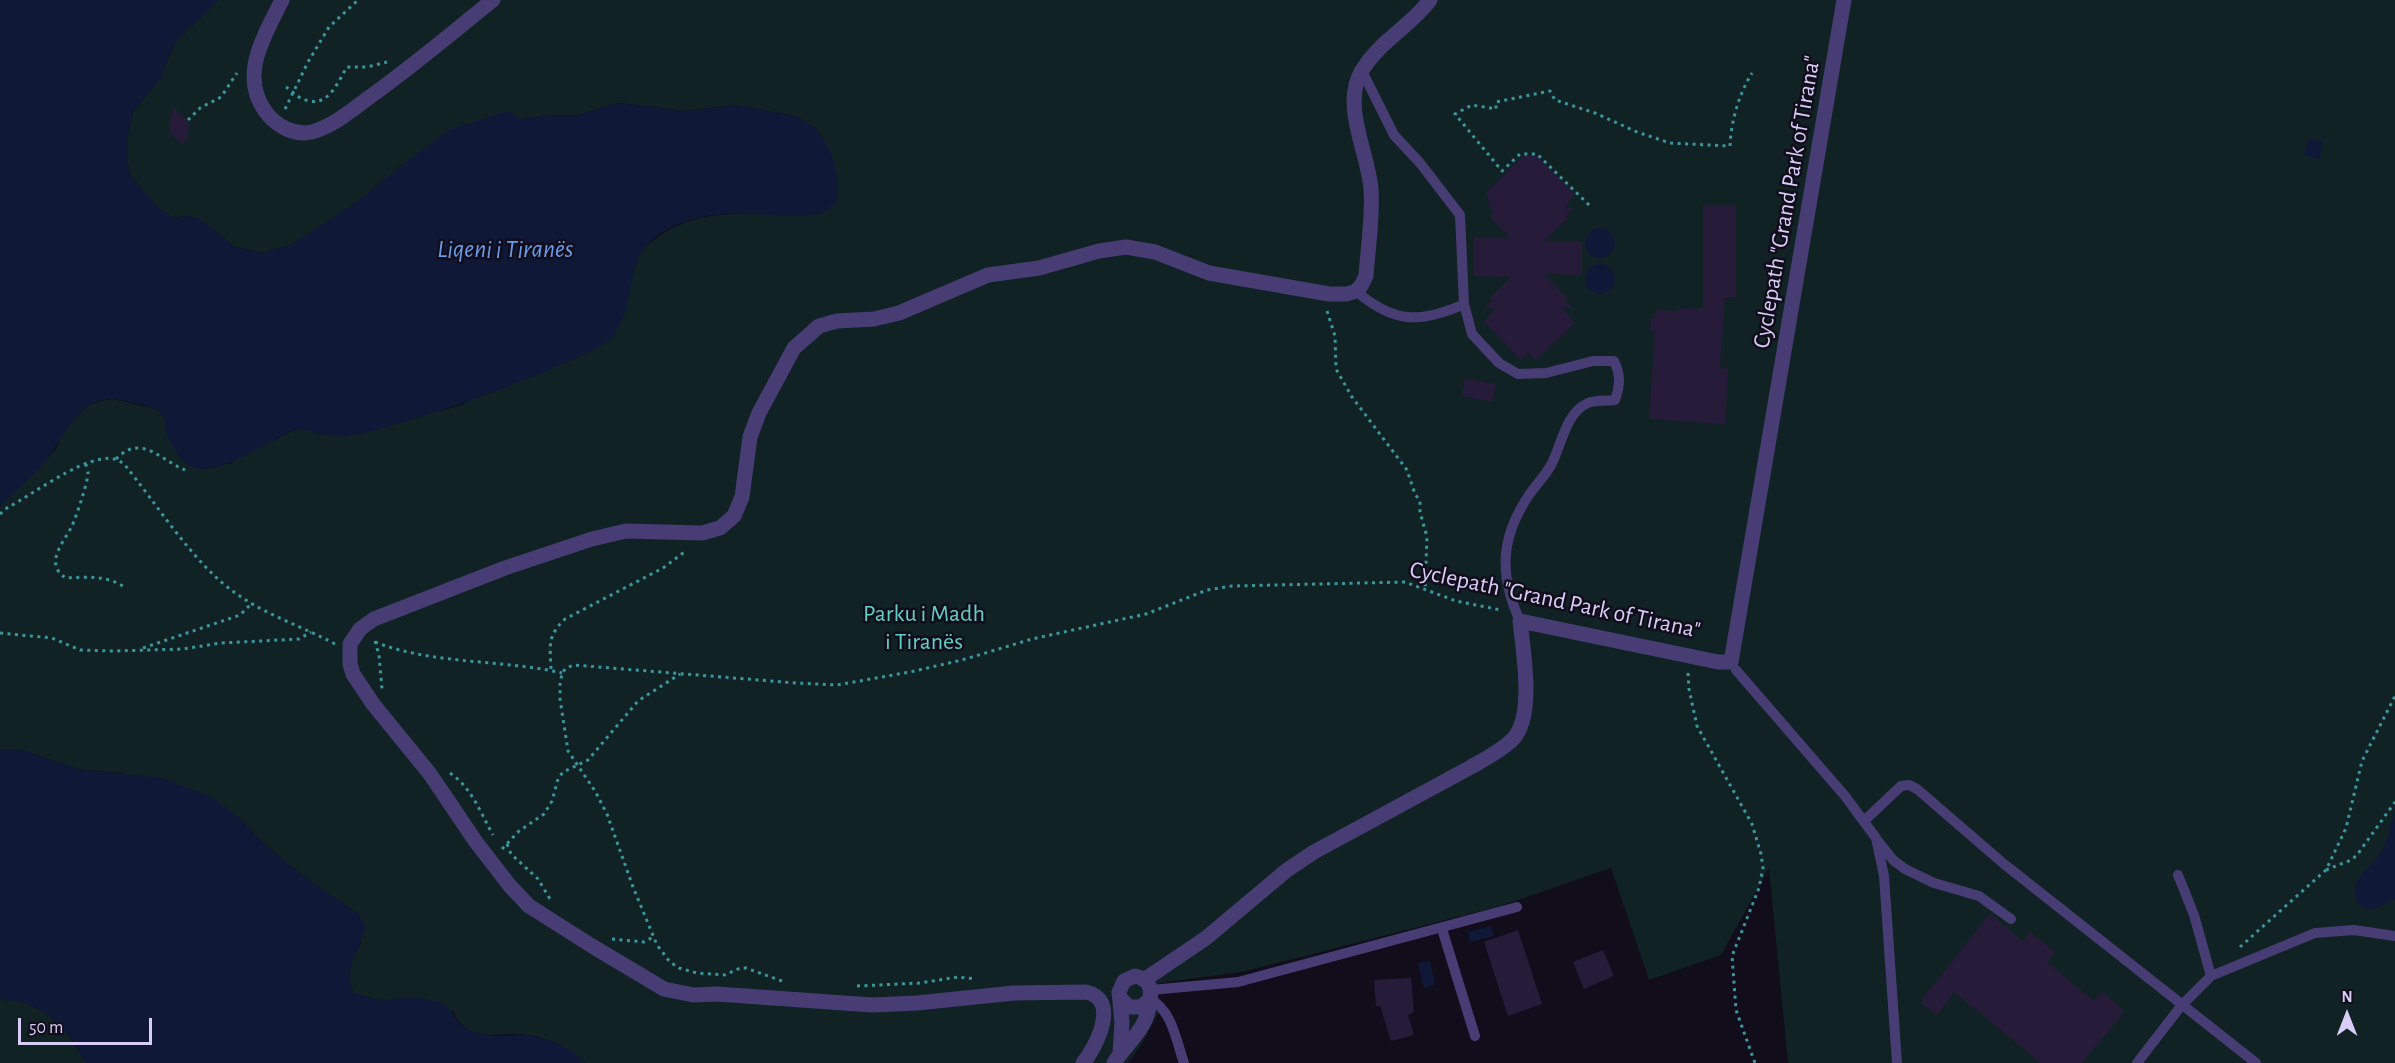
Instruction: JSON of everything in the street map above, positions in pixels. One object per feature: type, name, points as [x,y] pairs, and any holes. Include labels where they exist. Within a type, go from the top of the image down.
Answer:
[{"type":"street","points":[[282,0],[254,62],[253,74],[256,92],[265,110],[278,124],[293,132],[311,132],[327,126],[411,67],[493,0]]},
{"type":"street","points":[[1083,1063],[1097,1041],[1104,1017],[1103,1007],[1093,993],[1014,993],[872,1005],[693,994],[664,989],[529,906],[488,859],[430,774],[358,683],[353,674],[350,653],[353,636],[374,619],[394,610],[505,568],[592,539],[626,531],[702,533],[720,528],[734,516],[742,497],[750,437],[759,413],[794,348],[819,326],[837,321],[874,319],[899,313],[988,275],[1039,268],[1099,251],[1126,247],[1155,252],[1209,273],[1311,291],[1347,294],[1356,291],[1366,276],[1371,189],[1366,156],[1356,121],[1354,99],[1356,83],[1373,54],[1393,34],[1420,13],[1430,0]]},
{"type":"street","points":[[1120,998],[1129,1007],[1141,1007],[1149,992],[1206,938],[1287,870],[1314,852],[1496,753],[1514,738],[1525,712],[1525,686],[1518,617],[1734,666],[1844,0]]},
{"type":"street","points":[[1136,976],[1149,992],[1149,1011],[1143,1024],[1117,1058],[1119,992],[1124,981],[1136,976]]},
{"type":"lane","points":[[1362,71],[1394,135],[1420,162],[1460,215],[1464,304],[1472,334],[1499,363],[1518,374],[1546,373],[1602,361],[1614,361],[1619,371],[1620,386],[1615,400],[1590,402],[1579,409],[1567,425],[1551,465],[1513,524],[1504,560],[1506,582],[1518,617]]},
{"type":"lane","points":[[1356,291],[1372,303],[1402,318],[1431,315],[1464,304]]},
{"type":"lane","points":[[1734,666],[1845,796],[1893,860],[1905,869],[1934,883],[1979,896],[2011,919]]},
{"type":"lane","points":[[1864,821],[1893,791],[1901,786],[1909,785],[1917,789],[2004,864],[2256,1063]]},
{"type":"lane","points":[[1876,838],[1884,876],[1898,1063]]},
{"type":"lane","points":[[2178,875],[2194,915],[2211,976]]},
{"type":"lane","points":[[1149,992],[1238,982],[1517,907]]},
{"type":"lane","points":[[1442,929],[1475,1036]]},
{"type":"lane","points":[[2137,1063],[2181,1006],[2211,976],[2315,933],[2354,930],[2395,936]]},
{"type":"lane","points":[[1149,992],[1168,1017],[1184,1063]]},
{"type":"path","points":[[270,116],[287,108],[308,62],[329,27],[357,0]]},
{"type":"path","points":[[285,87],[301,98],[317,101],[329,97],[347,68],[368,68],[389,61]]},
{"type":"path","points":[[188,120],[200,108],[221,97],[239,71],[254,62]]},
{"type":"path","points":[[1589,205],[1537,154],[1520,154],[1502,171],[1455,114],[1472,105],[1496,109],[1496,102],[1550,91],[1555,100],[1595,113],[1631,130],[1670,143],[1730,146],[1735,114],[1743,90],[1752,73]]},
{"type":"path","points":[[1311,291],[1325,303],[1334,330],[1336,369],[1352,396],[1407,470],[1415,495],[1420,501],[1427,537],[1425,590]]},
{"type":"path","points":[[0,514],[86,464],[103,459],[116,459],[128,449],[141,448],[185,470]]},
{"type":"path","points":[[116,459],[131,472],[211,574],[251,604],[350,653]]},
{"type":"path","points":[[86,464],[89,472],[79,506],[71,528],[60,543],[55,564],[58,571],[66,578],[101,578],[115,581],[124,587]]},
{"type":"path","points":[[551,669],[550,646],[553,630],[565,619],[663,568],[693,545],[702,533]]},
{"type":"path","name":"Cyclepath \"Grand Park of Tirana\"","points":[[562,673],[566,668],[574,665],[837,685],[922,670],[1032,639],[1146,614],[1220,587],[1406,582],[1456,601],[1518,617]]},
{"type":"path","points":[[138,649],[162,643],[240,615],[251,604]]},
{"type":"path","points":[[0,633],[52,638],[80,650],[183,649],[221,643],[299,639],[311,632]]},
{"type":"path","points":[[353,636],[394,649],[422,654],[551,669],[562,673],[560,699],[568,751],[595,791],[607,814],[653,937],[670,962],[679,968],[697,973],[725,975],[740,968],[746,968],[784,982]]},
{"type":"path","points":[[1687,656],[1689,689],[1697,726],[1752,824],[1761,854],[1763,868],[1759,888],[1732,956],[1736,1010],[1755,1063]]},
{"type":"path","points":[[488,859],[519,831],[544,814],[552,801],[558,779],[563,772],[588,760],[628,710],[644,696],[680,674]]},
{"type":"path","points":[[2326,870],[2346,828],[2362,761],[2395,696]]},
{"type":"path","points":[[2233,954],[2326,870],[2351,860],[2357,855],[2395,802]]},
{"type":"path","points":[[507,843],[511,854],[538,879],[554,904]]},
{"type":"path","points":[[592,946],[597,941],[605,939],[644,942],[653,937]]},
{"type":"path","points":[[850,986],[920,983],[958,977],[980,980]]},
{"type":"green space","name":"Parku i Madh i Tiranës","points":[[218,0],[2395,0],[2395,1063],[1788,1063],[1769,868],[1721,955],[1649,980],[1611,868],[1500,906],[1293,959],[1241,972],[1159,983],[1158,1014],[1128,1063],[586,1063],[552,1041],[527,1035],[476,1033],[460,1023],[453,1012],[391,1000],[376,1000],[353,993],[349,980],[350,963],[361,943],[359,914],[307,879],[264,844],[237,816],[120,773],[77,769],[20,749],[0,749],[0,506],[57,448],[63,431],[72,420],[89,405],[100,401],[113,399],[156,409],[163,416],[167,433],[179,456],[230,464],[245,454],[297,429],[306,429],[323,435],[345,436],[464,404],[632,278],[642,250],[673,228],[693,220],[714,216],[823,213],[817,129],[795,116],[735,105],[685,111],[619,103],[578,115],[546,115],[521,119],[402,165],[365,196],[291,245],[263,253],[235,247],[198,218],[186,216],[174,218],[160,209],[131,177],[128,164],[128,135],[133,112],[160,79],[175,42]]},
{"type":"green space","points":[[0,1000],[29,1004],[52,1018],[71,1039],[86,1063],[0,1063]]},
{"type":"water","name":"Liqeni i Tiranës","points":[[0,0],[218,0],[175,42],[160,79],[133,112],[128,135],[128,164],[131,177],[160,209],[174,218],[186,216],[198,218],[235,247],[263,253],[291,245],[365,196],[449,130],[507,111],[521,119],[546,115],[578,115],[619,103],[684,111],[735,105],[795,116],[817,129],[830,150],[838,178],[838,200],[826,211],[809,216],[717,215],[697,218],[668,229],[652,240],[642,252],[636,265],[621,323],[612,337],[601,346],[501,389],[376,430],[339,436],[297,429],[226,464],[215,468],[198,469],[181,459],[173,448],[160,412],[154,408],[113,399],[100,400],[79,413],[43,464],[0,506]]},
{"type":"water","points":[[2308,139],[2323,142],[2320,159],[2304,155]]},
{"type":"water","points":[[1600,228],[1606,229],[1614,237],[1614,249],[1606,257],[1600,258],[1594,257],[1586,249],[1585,243],[1586,237],[1594,229]]},
{"type":"water","points":[[1600,264],[1606,265],[1614,273],[1614,285],[1606,293],[1600,294],[1594,293],[1586,285],[1585,279],[1586,273],[1594,265]]},
{"type":"water","points":[[0,749],[20,749],[77,769],[163,778],[213,798],[237,816],[264,844],[307,879],[359,914],[366,927],[351,967],[353,993],[376,1000],[417,997],[440,1002],[446,1005],[459,1023],[470,1031],[491,1036],[527,1035],[553,1041],[573,1052],[586,1063],[86,1063],[71,1039],[52,1018],[28,1004],[0,1000]]},
{"type":"water","points":[[2395,812],[2395,899],[2375,909],[2365,908],[2356,901],[2356,885],[2362,874],[2381,853]]},
{"type":"water","points":[[1491,926],[1494,936],[1470,942],[1468,932]]},
{"type":"water","points":[[1430,961],[1435,985],[1424,988],[1418,963]]},
{"type":"building","points":[[174,107],[189,123],[188,137],[183,144],[170,134],[169,122]]},
{"type":"building","points":[[1536,155],[1575,193],[1565,208],[1574,208],[1566,215],[1568,218],[1543,242],[1582,242],[1582,275],[1544,274],[1568,299],[1565,301],[1573,308],[1562,308],[1575,323],[1536,360],[1529,353],[1521,360],[1484,321],[1496,308],[1484,308],[1492,300],[1490,298],[1511,277],[1474,276],[1474,238],[1511,238],[1490,217],[1493,214],[1486,192],[1523,156]]},
{"type":"building","points":[[1703,205],[1736,205],[1736,297],[1725,297],[1720,368],[1728,369],[1725,424],[1649,419],[1655,331],[1650,331],[1651,318],[1656,318],[1656,310],[1703,309]]},
{"type":"building","points":[[1465,378],[1496,384],[1492,402],[1462,396]]},
{"type":"building","points":[[1990,914],[2023,941],[2030,932],[2055,952],[2047,962],[2094,1001],[2102,992],[2125,1011],[2082,1063],[2041,1063],[1954,992],[1937,1015],[1920,1002]]},
{"type":"building","points":[[1518,930],[1542,1004],[1508,1016],[1484,942]]},
{"type":"building","points":[[1603,950],[1614,976],[1584,989],[1573,962]]},
{"type":"building","points":[[1411,978],[1414,1012],[1408,1015],[1414,1035],[1391,1041],[1380,1006],[1376,1006],[1374,980]]}]
